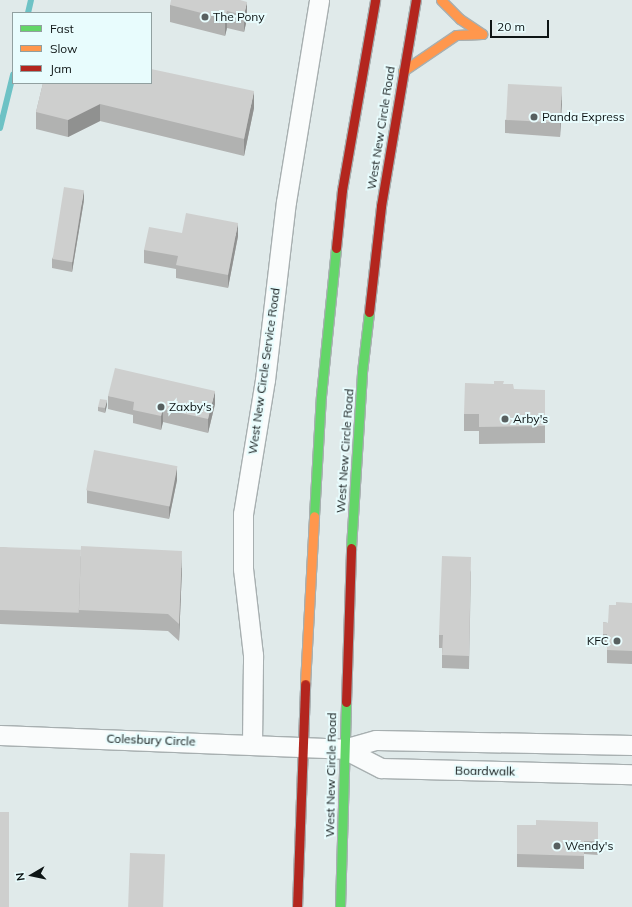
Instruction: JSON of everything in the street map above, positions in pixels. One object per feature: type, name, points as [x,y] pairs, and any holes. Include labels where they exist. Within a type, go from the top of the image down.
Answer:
[{"type":"highway","points":[[297,907],[302,746],[321,396],[334,251],[357,97],[375,0]]},
{"type":"highway","name":"West New Circle Road","points":[[340,907],[352,509],[362,372],[381,206],[416,0]]},
{"type":"highway","points":[[403,71],[434,48],[456,35],[482,34],[460,19],[441,0]]},
{"type":"street","name":"West New Circle Service Road","points":[[252,744],[253,655],[243,569],[242,514],[265,380],[286,202],[319,0]]},
{"type":"street","name":"Colesbury Circle","points":[[0,735],[302,746]]},
{"type":"street","name":"Boardwalk","points":[[302,746],[344,749],[376,740],[632,745]]},
{"type":"street","name":"Boardwalk","points":[[344,749],[381,768],[632,774]]},
{"type":"building","points":[[171,0],[240,0],[247,2],[244,15],[227,11],[225,19],[170,5]]},
{"type":"building","points":[[152,69],[254,91],[244,139],[100,104],[68,120],[36,112],[43,84],[152,84]]},
{"type":"building","name":"Panda Express","points":[[508,84],[562,87],[560,123],[506,120]]},
{"type":"building","points":[[64,187],[84,190],[72,262],[53,259]]},
{"type":"building","points":[[186,213],[238,223],[228,275],[176,265],[178,256],[144,250],[149,227],[182,233]]},
{"type":"building","points":[[115,368],[215,391],[208,419],[163,409],[161,416],[133,410],[134,402],[108,396]]},
{"type":"building","points":[[494,381],[504,381],[503,384],[513,384],[514,389],[545,390],[545,426],[479,427],[479,414],[464,414],[465,383],[494,384]]},
{"type":"building","points":[[100,399],[107,400],[105,408],[98,407]]},
{"type":"building","points":[[94,450],[177,466],[170,506],[86,490]]},
{"type":"building","points":[[81,546],[182,551],[179,624],[168,614],[79,610]]},
{"type":"building","points":[[0,547],[81,550],[79,613],[0,610]]},
{"type":"building","points":[[442,556],[471,557],[469,656],[442,655],[443,635],[439,635]]},
{"type":"building","name":"KFC","points":[[616,602],[632,603],[632,651],[607,650],[607,634],[603,634],[603,622],[608,623],[609,605],[616,605]]},
{"type":"building","points":[[0,812],[9,812],[9,907],[0,907]]},
{"type":"building","points":[[536,820],[598,822],[598,841],[584,841],[584,856],[517,854],[517,825],[536,825]]},
{"type":"building","points":[[130,853],[165,854],[163,907],[128,907]]},
{"type":"waterway","points":[[28,12],[31,0]]},
{"type":"waterway","points":[[0,128],[12,79]]},
{"type":"traffic: fast","points":[[314,516],[321,396],[336,248]]},
{"type":"traffic: fast","points":[[351,548],[362,372],[369,312]]},
{"type":"traffic: fast","points":[[340,907],[346,702]]},
{"type":"traffic: slow","points":[[441,0],[460,19],[482,34]]},
{"type":"traffic: slow","points":[[403,71],[456,35],[482,34]]},
{"type":"traffic: slow","points":[[305,684],[314,516]]},
{"type":"traffic: jam","points":[[336,248],[342,190],[375,0]]},
{"type":"traffic: jam","points":[[369,312],[381,206],[416,0]]},
{"type":"traffic: jam","points":[[346,702],[351,548]]},
{"type":"traffic: jam","points":[[297,907],[305,684]]},
{"type":"place","name":"The Pony","points":[[205,17]]},
{"type":"place","name":"Panda Express","points":[[534,117]]},
{"type":"place","name":"Zaxby's","points":[[161,407]]},
{"type":"place","name":"Arby's","points":[[505,419]]},
{"type":"place","name":"KFC","points":[[617,641]]},
{"type":"place","name":"Wendy's","points":[[557,846]]}]
